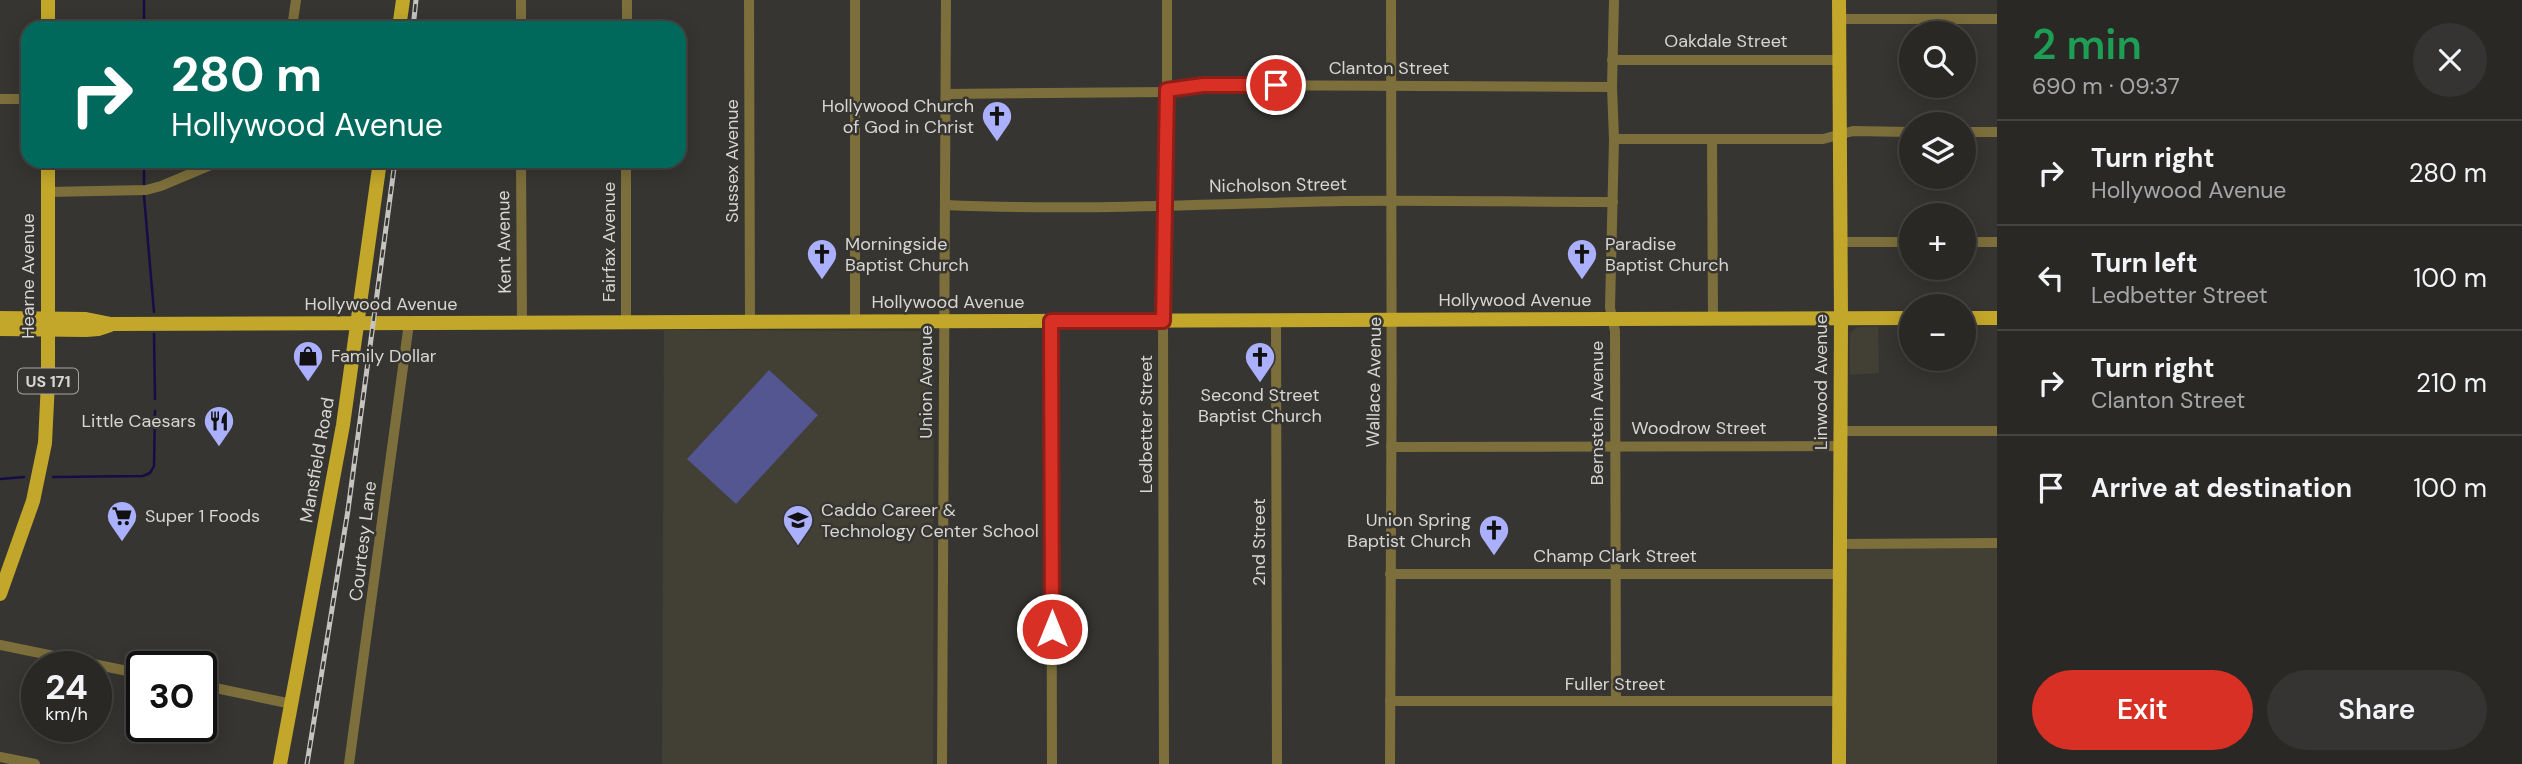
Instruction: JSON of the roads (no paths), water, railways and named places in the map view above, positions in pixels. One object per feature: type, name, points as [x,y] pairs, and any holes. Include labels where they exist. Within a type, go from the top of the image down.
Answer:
[{"type":"main road","points":[[48,0],[48,21]]},
{"type":"main road","points":[[400,21],[403,0]]},
{"type":"main road","name":"Linwood Avenue","points":[[1839,0],[1839,764]]},
{"type":"main road","name":"Hearne Avenue","points":[[0,594],[38,486],[47,419],[48,168]]},
{"type":"main road","name":"Mansfield Road","points":[[280,764],[338,454],[379,168]]},
{"type":"main road","name":"Hollywood Avenue","points":[[0,318],[47,324]]},
{"type":"main road","name":"Hollywood Avenue","points":[[0,328],[86,319],[111,324],[1899,318]]},
{"type":"main road","points":[[1976,318],[1997,318]]},
{"type":"street","points":[[293,21],[296,0]]},
{"type":"street","points":[[521,0],[521,21]]},
{"type":"street","points":[[626,0],[626,21]]},
{"type":"street","name":"Sussex Avenue","points":[[749,0],[750,322]]},
{"type":"street","points":[[855,0],[855,322]]},
{"type":"street","name":"Union Avenue","points":[[942,764],[946,0]]},
{"type":"street","name":"Ledbetter Street","points":[[1164,764],[1163,321],[1167,205],[1167,0]]},
{"type":"street","name":"Wallace Avenue","points":[[1390,764],[1391,0]]},
{"type":"street","name":"Bernstein Avenue","points":[[1614,0],[1611,319],[1615,331],[1616,701]]},
{"type":"street","points":[[1839,19],[1997,19]]},
{"type":"street","name":"Oakdale Street","points":[[1612,60],[1839,60]]},
{"type":"street","name":"Clanton Street","points":[[947,94],[1167,91],[1203,85],[1612,87]]},
{"type":"street","points":[[0,99],[21,99]]},
{"type":"street","points":[[1614,139],[1823,139],[1853,131],[1899,132]]},
{"type":"street","points":[[1976,132],[1997,132]]},
{"type":"street","points":[[1712,140],[1713,318]]},
{"type":"street","points":[[48,192],[146,190],[204,168]]},
{"type":"street","name":"Kent Avenue","points":[[521,168],[522,323]]},
{"type":"street","name":"Fairfax Avenue","points":[[626,168],[626,323]]},
{"type":"street","name":"Nicholson Street","points":[[944,205],[1128,208],[1167,205],[1392,202],[1613,202]]},
{"type":"street","points":[[1840,242],[1899,242]]},
{"type":"street","points":[[1976,242],[1997,242]]},
{"type":"street","name":"2nd Street","points":[[1276,320],[1277,764]]},
{"type":"street","points":[[1051,321],[1052,764]]},
{"type":"street","name":"Courtesy Lane","points":[[349,764],[409,323]]},
{"type":"street","name":"Woodrow Street","points":[[1391,446],[1615,446],[1997,431]]},
{"type":"street","points":[[1840,544],[1997,543]]},
{"type":"street","name":"Champ Clark Street","points":[[1390,574],[1840,574]]},
{"type":"street","points":[[0,645],[126,671]]},
{"type":"street","points":[[217,688],[292,704]]},
{"type":"street","name":"Fuller Street","points":[[1390,701],[1840,701]]},
{"type":"street","points":[[0,757],[35,764]]},
{"type":"waterway","points":[[144,0],[144,21]]},
{"type":"waterway","points":[[144,168],[144,184]]},
{"type":"waterway","points":[[144,196],[154,312]]},
{"type":"waterway","points":[[154,334],[155,399]]},
{"type":"waterway","points":[[53,477],[143,476],[150,473],[154,466],[155,411]]},
{"type":"waterway","points":[[0,479],[24,477]]},
{"type":"railway","points":[[414,21],[416,0]]},
{"type":"railway","points":[[307,764],[348,510],[394,168]]},
{"type":"place","name":"Hollywood Church of God in Christ","points":[[997,143]]},
{"type":"place","name":"Morningside Baptist Church","points":[[822,281]]},
{"type":"place","name":"Paradise Baptist Church","points":[[1582,281]]},
{"type":"place","name":"Family Dollar","points":[[308,383]]},
{"type":"place","name":"Second Street Baptist Church","points":[[1260,384]]},
{"type":"place","name":"Little Caesars","points":[[219,448]]},
{"type":"place","name":"Super 1 Foods","points":[[122,543]]},
{"type":"place","name":"Caddo Career & Technology Center School","points":[[798,547]]},
{"type":"place","name":"Union Spring Baptist Church","points":[[1494,557]]}]
